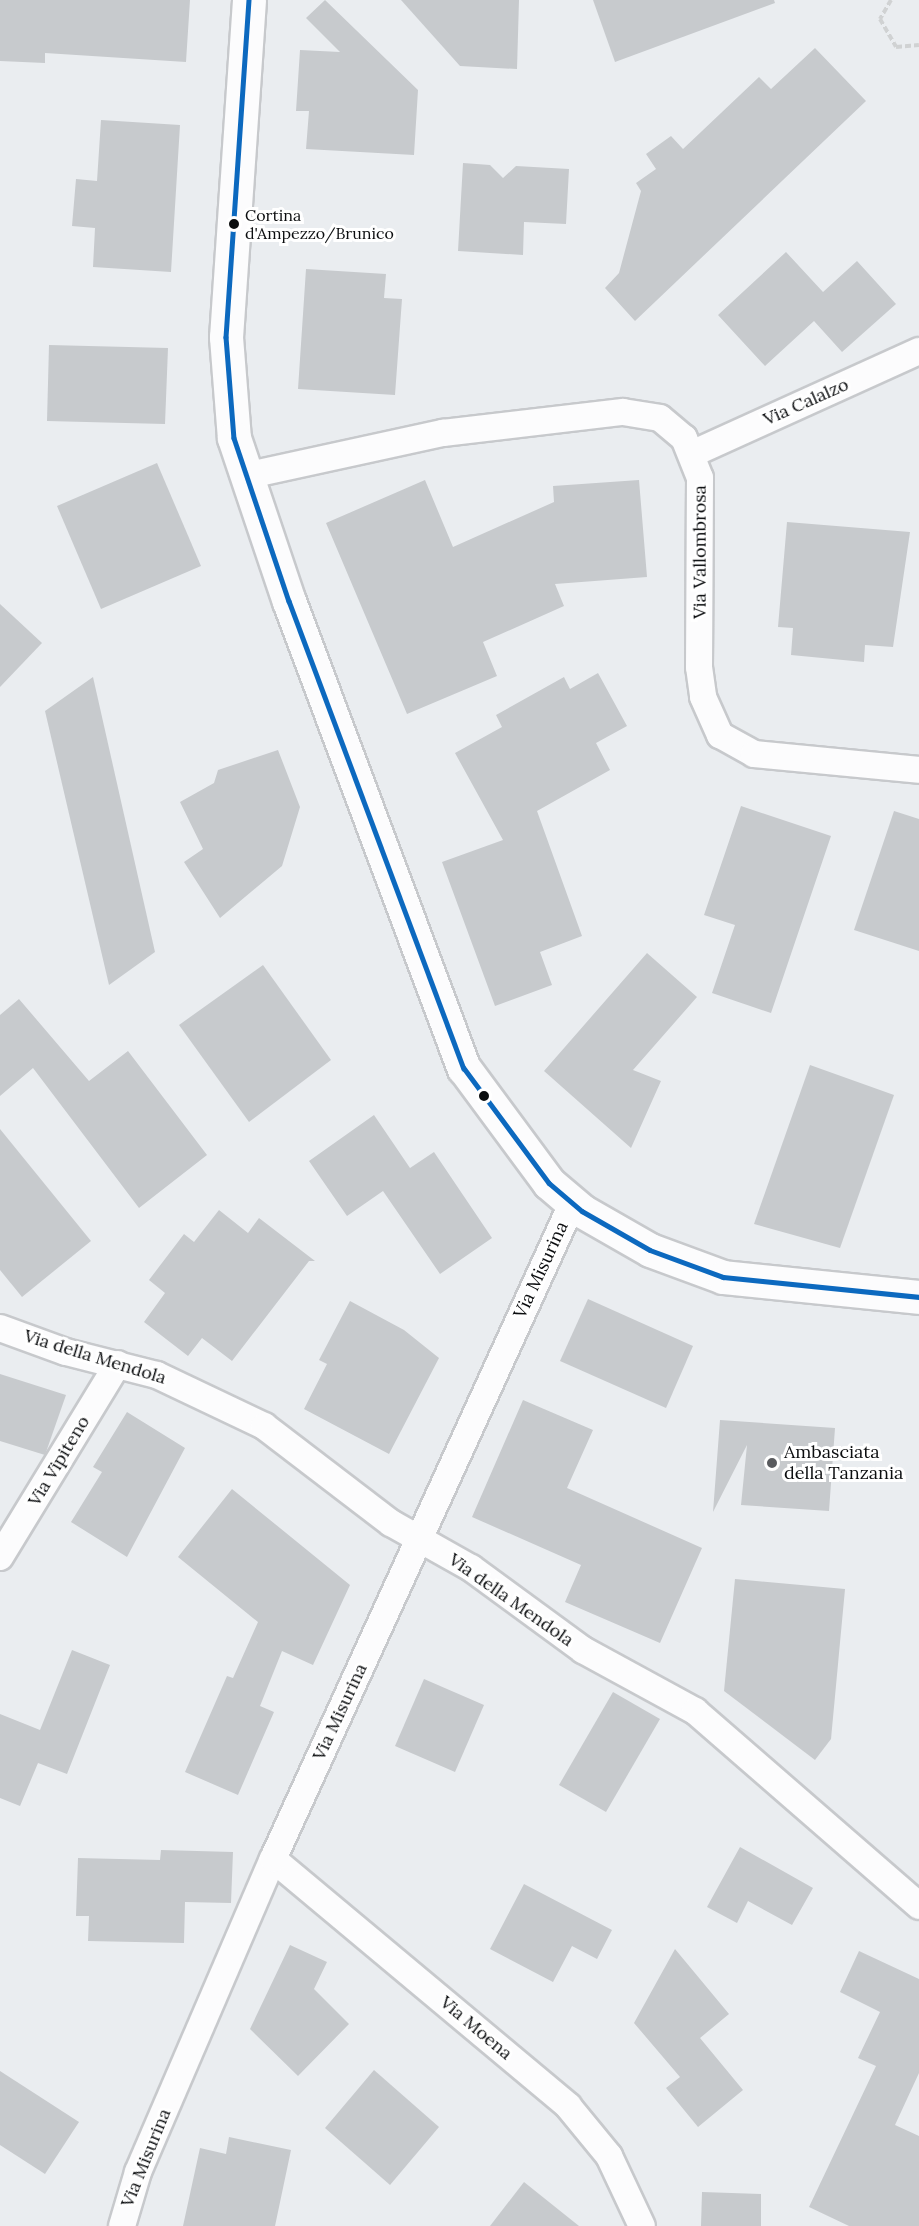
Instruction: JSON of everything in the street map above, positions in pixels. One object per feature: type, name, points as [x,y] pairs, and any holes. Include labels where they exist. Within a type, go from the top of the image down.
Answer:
[{"type":"street","points":[[249,0],[226,338],[229,401],[244,476],[454,1046],[473,1085],[519,1148],[572,1204],[632,1241],[706,1273],[919,1297]]},
{"type":"street","name":"Via Calalzo","points":[[694,453],[919,351]]},
{"type":"street","points":[[244,476],[443,433],[622,412],[660,418],[694,453]]},
{"type":"street","name":"Via Vallombrosa","points":[[694,453],[701,488],[700,684],[720,735],[754,754],[919,770]]},
{"type":"street","name":"Via Misurina","points":[[122,2226],[138,2172],[273,1859],[572,1204]]},
{"type":"street","name":"Via della Mendola","points":[[0,1328],[186,1386],[254,1420],[419,1540],[471,1568],[583,1650],[695,1711],[919,1906]]},
{"type":"street","name":"Via Vipiteno","points":[[0,1557],[118,1365]]},
{"type":"street","name":"Via Moena","points":[[273,1859],[568,2106],[609,2156],[642,2226]]},
{"type":"path","points":[[891,0],[880,19],[896,47],[919,45]]},
{"type":"building","points":[[0,0],[190,0],[186,62],[45,53],[45,63],[0,61]]},
{"type":"building","points":[[325,0],[418,90],[414,155],[306,149],[309,111],[296,111],[300,50],[340,52],[306,18]]},
{"type":"building","points":[[401,0],[519,0],[517,69],[460,66]]},
{"type":"building","points":[[593,0],[774,0],[775,3],[615,62]]},
{"type":"building","points":[[815,48],[866,101],[635,321],[605,288],[619,273],[641,191],[636,183],[656,169],[646,154],[671,136],[683,149],[759,77],[771,89]]},
{"type":"building","points":[[101,120],[180,125],[171,272],[93,267],[95,228],[72,226],[76,179],[97,181]]},
{"type":"building","points":[[463,163],[490,165],[503,178],[516,166],[569,169],[566,224],[524,222],[523,255],[458,251]]},
{"type":"building","points":[[786,252],[823,292],[857,261],[896,304],[842,352],[814,321],[765,366],[718,315]]},
{"type":"building","points":[[306,269],[386,274],[384,298],[402,299],[395,395],[298,389]]},
{"type":"building","points":[[49,345],[168,348],[165,424],[47,421]]},
{"type":"building","points":[[157,463],[201,566],[101,609],[57,506]]},
{"type":"building","points":[[425,480],[453,547],[554,502],[553,486],[639,480],[647,577],[555,584],[564,606],[483,642],[497,676],[407,714],[326,523]]},
{"type":"building","points":[[787,522],[910,532],[893,647],[865,645],[864,662],[791,655],[793,628],[778,627]]},
{"type":"building","points":[[0,604],[42,643],[0,687]]},
{"type":"building","points":[[598,673],[627,726],[596,743],[610,770],[537,811],[582,936],[540,952],[552,985],[495,1006],[442,862],[503,840],[455,753],[502,727],[496,715],[564,677],[570,689]]},
{"type":"building","points":[[93,677],[155,952],[109,985],[45,711]]},
{"type":"building","points":[[278,750],[300,807],[282,866],[220,918],[184,862],[203,849],[180,802],[214,783],[218,770]]},
{"type":"building","points":[[741,806],[831,836],[771,1013],[712,993],[735,925],[704,915]]},
{"type":"building","points":[[894,811],[919,819],[919,951],[854,930]]},
{"type":"building","points":[[647,953],[697,997],[633,1070],[661,1081],[631,1148],[544,1071]]},
{"type":"building","points":[[263,965],[331,1060],[249,1122],[179,1025]]},
{"type":"building","points":[[19,999],[89,1081],[128,1051],[207,1155],[139,1208],[33,1068],[0,1096],[0,1015]]},
{"type":"building","points":[[810,1065],[894,1095],[840,1248],[754,1224]]},
{"type":"building","points":[[374,1115],[410,1168],[434,1152],[492,1238],[440,1274],[383,1191],[347,1216],[309,1161]]},
{"type":"building","points":[[0,1129],[91,1241],[22,1297],[0,1270]]},
{"type":"building","points":[[219,1210],[248,1233],[259,1218],[315,1261],[309,1261],[232,1361],[202,1338],[188,1356],[144,1322],[165,1293],[149,1280],[184,1234],[194,1242]]},
{"type":"building","points":[[588,1299],[693,1346],[666,1408],[560,1361]]},
{"type":"building","points":[[350,1301],[404,1330],[439,1358],[389,1454],[304,1409],[327,1364],[319,1360]]},
{"type":"building","points":[[0,1374],[66,1395],[45,1455],[0,1441]]},
{"type":"building","points":[[523,1400],[593,1430],[567,1488],[702,1548],[660,1643],[565,1602],[581,1565],[472,1517]]},
{"type":"building","points":[[127,1412],[185,1448],[127,1557],[71,1522],[102,1472],[93,1467]]},
{"type":"building","points":[[720,1420],[835,1428],[829,1511],[741,1505],[747,1445],[713,1512]]},
{"type":"building","points":[[232,1489],[350,1585],[313,1665],[282,1651],[260,1706],[274,1712],[238,1795],[185,1772],[227,1676],[233,1678],[258,1622],[178,1557]]},
{"type":"building","points":[[735,1579],[845,1589],[831,1739],[815,1760],[724,1691]]},
{"type":"building","points":[[72,1650],[110,1665],[67,1774],[38,1763],[20,1806],[0,1798],[0,1714],[40,1730]]},
{"type":"building","points":[[424,1679],[484,1705],[455,1772],[395,1746]]},
{"type":"building","points":[[613,1692],[660,1719],[606,1812],[559,1785]]},
{"type":"building","points":[[740,1847],[813,1888],[792,1925],[748,1901],[737,1923],[707,1907]]},
{"type":"building","points":[[161,1850],[233,1852],[231,1903],[185,1902],[184,1943],[88,1941],[89,1916],[76,1916],[78,1858],[160,1860]]},
{"type":"building","points":[[524,1884],[612,1930],[597,1959],[572,1946],[553,1982],[490,1949]]},
{"type":"building","points":[[290,1945],[327,1962],[314,1989],[349,2024],[298,2076],[250,2029]]},
{"type":"building","points":[[675,1949],[729,2014],[700,2038],[743,2090],[698,2127],[666,2088],[680,2077],[634,2023]]},
{"type":"building","points":[[859,1951],[919,1979],[919,2073],[895,2125],[919,2136],[919,2226],[849,2226],[809,2207],[876,2066],[858,2058],[880,2012],[840,1992]]},
{"type":"building","points":[[374,2070],[439,2127],[390,2185],[325,2128]]},
{"type":"building","points":[[0,2071],[79,2122],[45,2174],[0,2145]]},
{"type":"building","points":[[229,2137],[291,2150],[275,2226],[183,2226],[200,2148],[226,2154]]},
{"type":"building","points":[[524,2182],[579,2226],[490,2226]]},
{"type":"building","points":[[702,2192],[761,2194],[761,2226],[701,2226]]},
{"type":"transit line","points":[[249,0],[226,337],[234,438],[289,601],[464,1068],[549,1183],[582,1211],[650,1250],[723,1277],[919,1297]]},
{"type":"place","name":"Cortina d'Ampezzo/Brunico","points":[[234,224]]},
{"type":"place","name":"Ambasciata della Tanzania","points":[[772,1463]]}]
